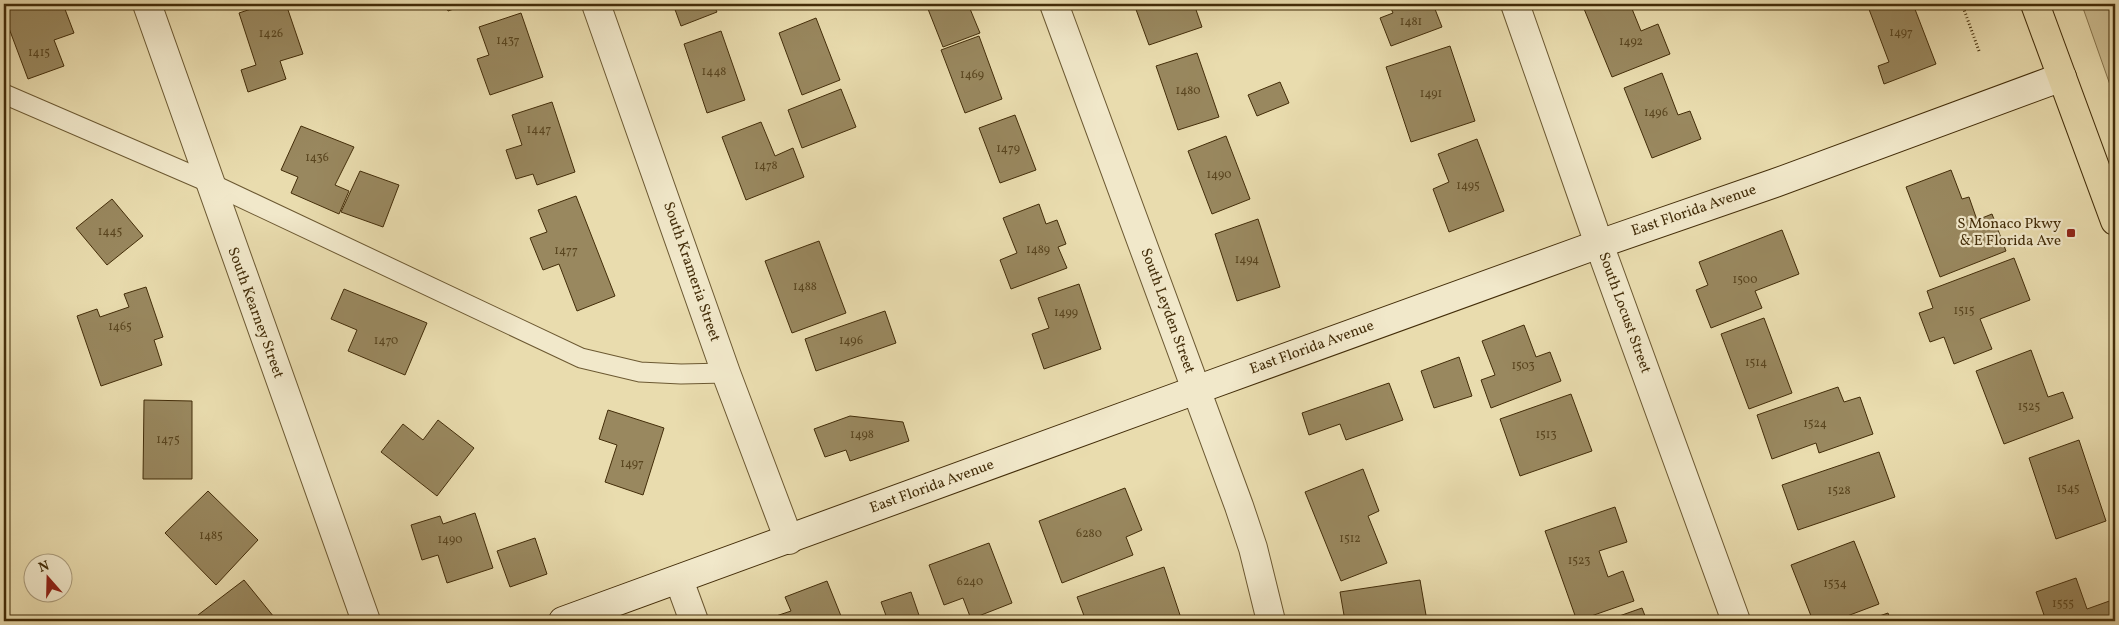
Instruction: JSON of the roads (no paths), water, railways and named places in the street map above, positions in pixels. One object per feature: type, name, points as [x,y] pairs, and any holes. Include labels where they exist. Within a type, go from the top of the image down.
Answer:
[{"type":"main road","points":[[2035,4],[2115,221]]},
{"type":"street","name":"South Kearney Street","points":[[146,4],[366,621]]},
{"type":"street","name":"South Krameria Street","points":[[596,4],[726,373],[789,540]]},
{"type":"street","name":"South Leyden Street","points":[[1054,4],[1254,548],[1271,621]]},
{"type":"street","name":"South Locust Street","points":[[1515,4],[1599,244],[1736,621]]},
{"type":"street","name":"East Florida Avenue","points":[[563,621],[1599,244],[1775,183],[2062,77]]},
{"type":"street","points":[[679,580],[694,621]]},
{"type":"lane","points":[[4,94],[208,182],[581,358],[640,372],[680,374],[726,373]]},
{"type":"place","name":"S Monaco Pkwy & E Florida Ave","points":[[2071,233]]}]
